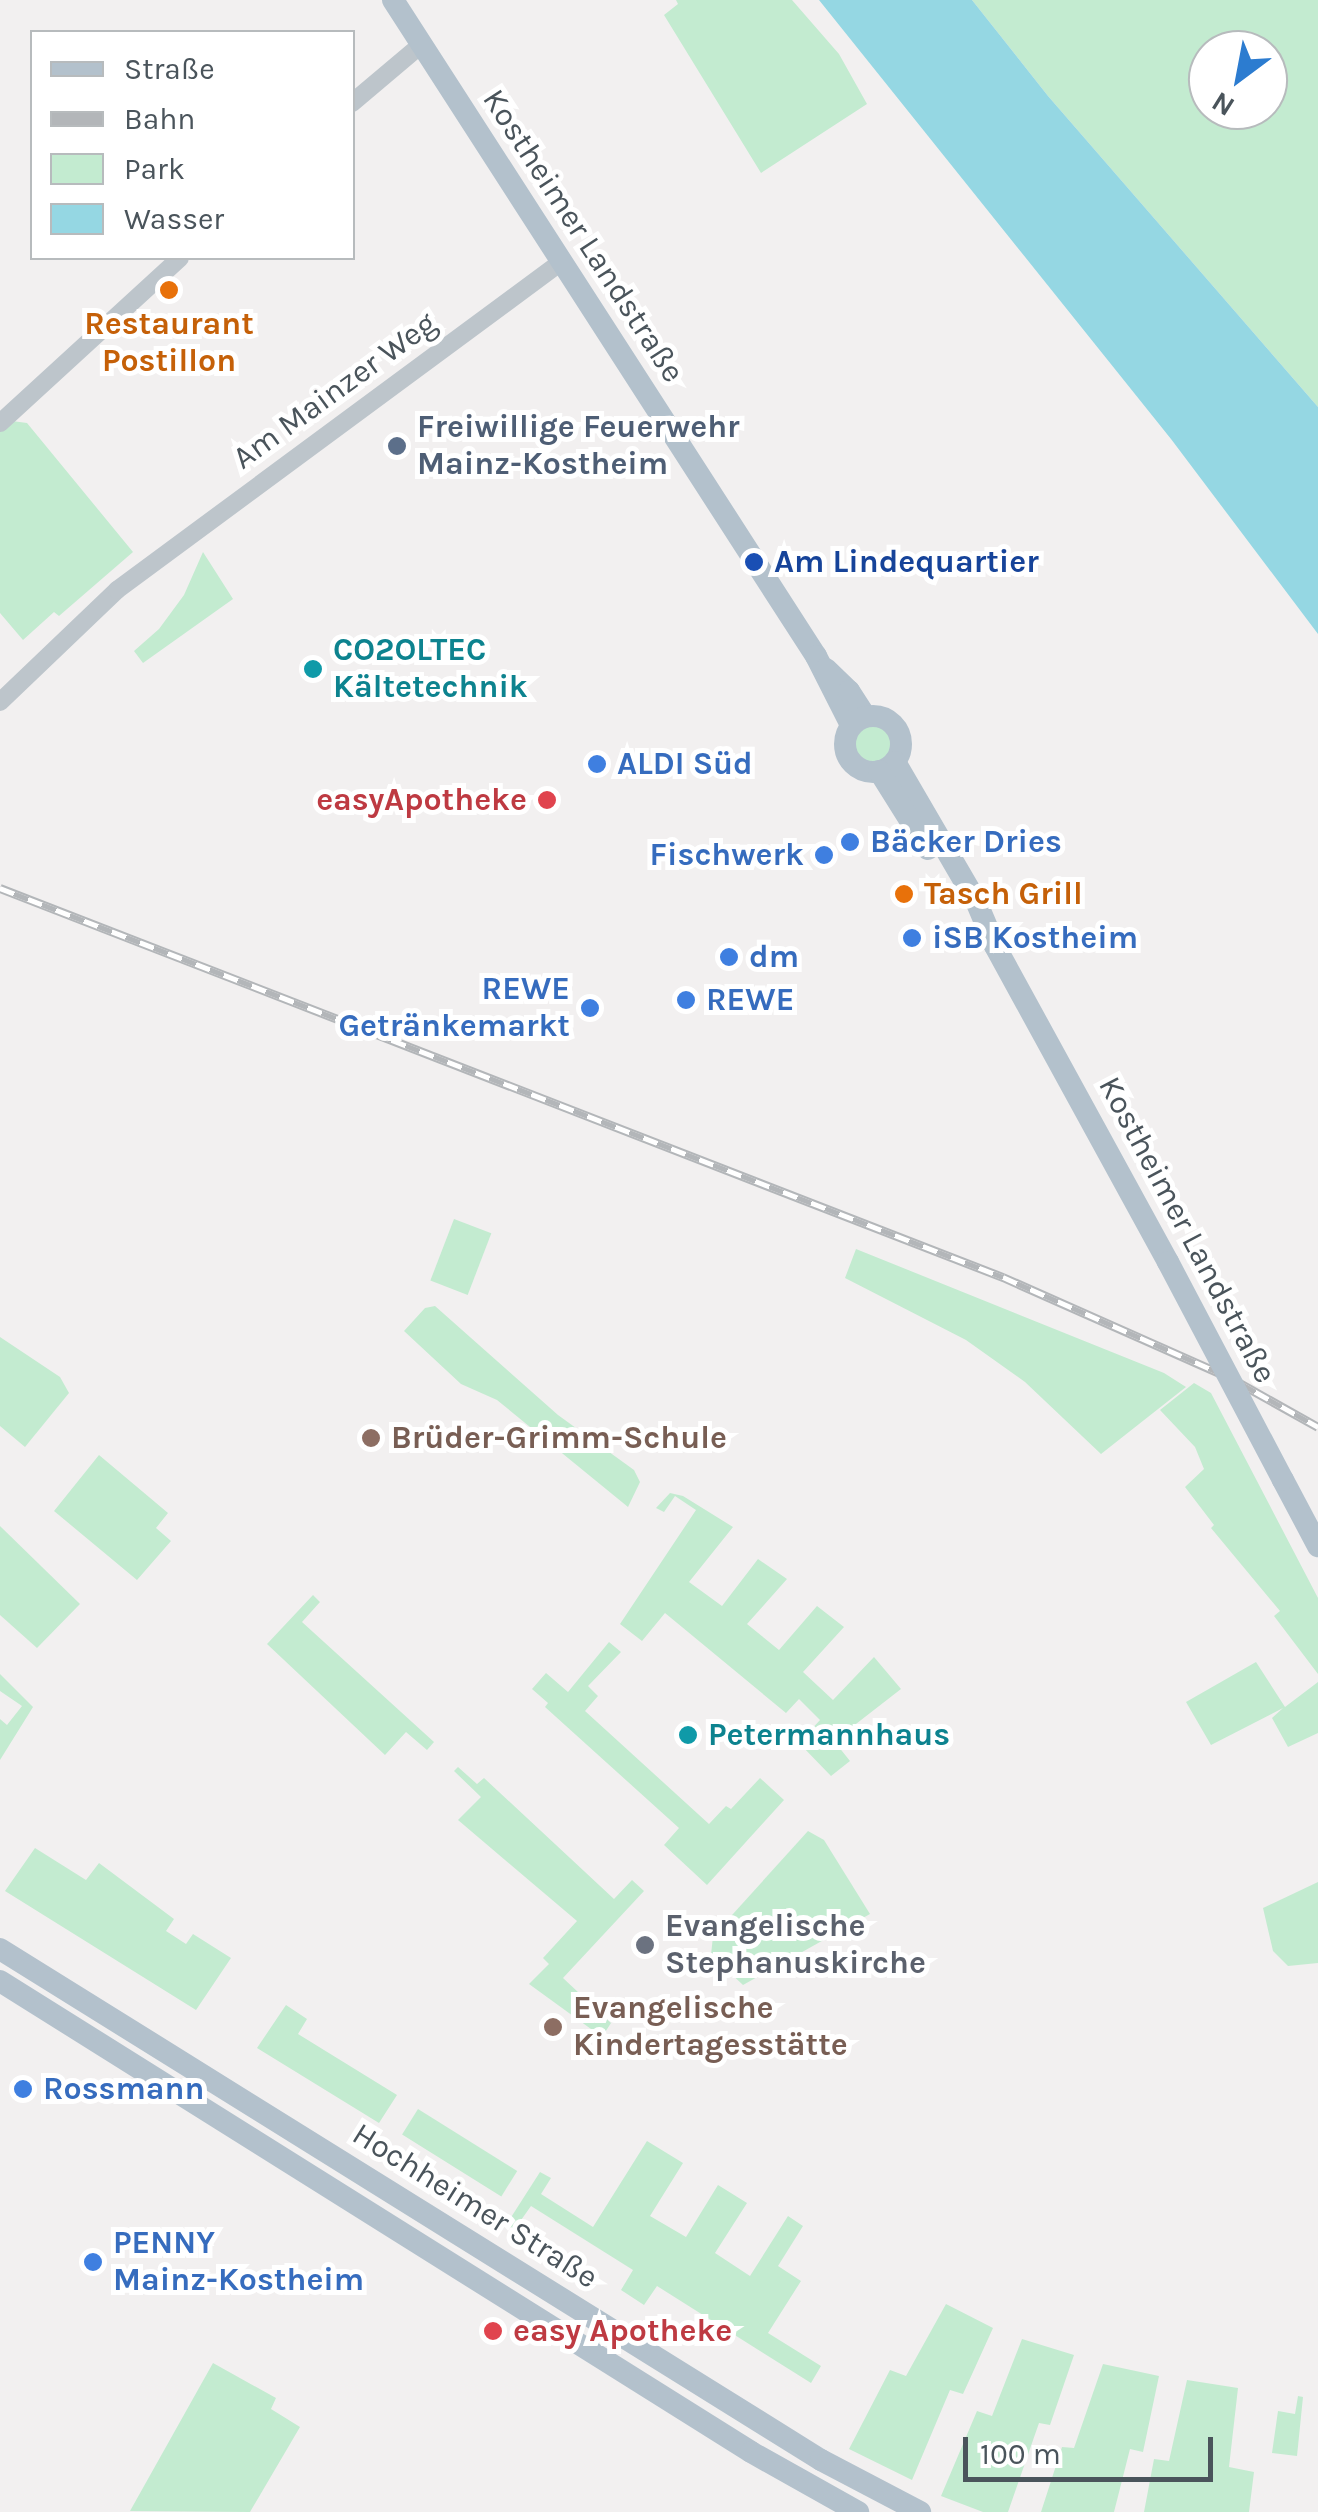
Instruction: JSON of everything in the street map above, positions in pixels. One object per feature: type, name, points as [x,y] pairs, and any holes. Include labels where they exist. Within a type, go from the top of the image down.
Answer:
[{"type":"main road","name":"Kostheimer Landstraße","points":[[393,0],[858,721]]},
{"type":"main road","points":[[884,718],[898,730],[901,746],[887,766],[861,769],[848,758],[845,742],[858,721],[884,718]]},
{"type":"main road","name":"Kostheimer Landstraße","points":[[887,766],[964,909],[995,946],[1318,1546]]},
{"type":"main road","name":"Hochheimer Straße","points":[[0,1949],[821,2460],[920,2512]]},
{"type":"main road","name":"Hochheimer Straße","points":[[0,1981],[751,2452],[858,2512]]},
{"type":"street","points":[[355,100],[422,44]]},
{"type":"street","points":[[0,423],[178,260]]},
{"type":"street","name":"Am Mainzer Weg","points":[[0,702],[145,568],[561,262]]},
{"type":"green space","points":[[676,0],[792,0],[839,54],[867,104],[761,173],[664,15],[678,4]]},
{"type":"green space","points":[[972,0],[1318,0],[1318,407],[1048,96]]},
{"type":"green space","points":[[12,421],[27,423],[133,552],[59,616],[54,612],[23,640],[0,613],[0,430]]},
{"type":"green space","points":[[203,552],[233,599],[143,663],[134,651],[159,629],[184,595]]},
{"type":"green space","points":[[873,726],[887,731],[892,745],[887,759],[873,764],[859,759],[854,745],[859,731]]},
{"type":"green space","points":[[454,1219],[491,1233],[468,1295],[430,1281]]},
{"type":"green space","points":[[856,1249],[1164,1373],[1186,1387],[1101,1454],[1025,1382],[966,1340],[845,1278]]},
{"type":"green space","points":[[435,1306],[558,1415],[634,1470],[640,1482],[628,1507],[497,1400],[461,1384],[404,1331],[425,1308]]},
{"type":"green space","points":[[0,1337],[60,1377],[69,1393],[25,1447],[0,1426]]},
{"type":"green space","points":[[1194,1383],[1211,1393],[1318,1598],[1318,1674],[1274,1616],[1280,1611],[1211,1528],[1214,1525],[1185,1487],[1204,1469],[1195,1447],[1160,1410]]},
{"type":"green space","points":[[99,1455],[168,1513],[156,1528],[171,1541],[137,1580],[54,1511]]},
{"type":"green space","points":[[670,1493],[683,1496],[733,1527],[689,1582],[722,1606],[758,1559],[787,1579],[747,1624],[779,1650],[817,1606],[844,1627],[803,1672],[833,1700],[874,1657],[901,1689],[834,1741],[850,1761],[831,1776],[799,1743],[820,1720],[799,1699],[786,1713],[665,1613],[642,1641],[620,1624],[696,1510],[675,1496],[664,1512],[656,1508]]},
{"type":"green space","points":[[0,1526],[80,1604],[37,1648],[0,1615]]},
{"type":"green space","points":[[313,1595],[320,1602],[302,1622],[434,1742],[427,1750],[406,1732],[385,1755],[267,1644]]},
{"type":"green space","points":[[609,1642],[621,1652],[588,1686],[598,1696],[585,1711],[709,1824],[726,1806],[731,1809],[760,1778],[784,1800],[707,1885],[664,1845],[679,1828],[545,1707],[548,1703],[532,1689],[546,1673],[568,1692]]},
{"type":"green space","points":[[1256,1662],[1285,1707],[1318,1682],[1318,1733],[1288,1747],[1272,1718],[1283,1708],[1211,1745],[1186,1702]]},
{"type":"green space","points":[[0,1674],[33,1707],[0,1760],[0,1719],[7,1725],[22,1706],[0,1691]]},
{"type":"green space","points":[[458,1767],[477,1784],[484,1778],[614,1899],[632,1880],[644,1891],[563,1978],[611,2023],[602,2037],[529,1984],[549,1964],[543,1958],[577,1921],[458,1820],[481,1797],[454,1771]]},
{"type":"green space","points":[[808,1831],[824,1840],[870,1914],[743,1985],[711,1955],[713,1936]]},
{"type":"green space","points":[[35,1848],[86,1880],[99,1863],[174,1919],[166,1931],[186,1944],[193,1934],[231,1958],[196,2010],[5,1891]]},
{"type":"green space","points":[[1318,1882],[1318,1963],[1288,1966],[1273,1951],[1263,1908]]},
{"type":"green space","points":[[286,2005],[307,2019],[298,2034],[397,2095],[379,2123],[257,2048]]},
{"type":"green space","points":[[418,2109],[517,2171],[501,2196],[402,2134]]},
{"type":"green space","points":[[647,2141],[683,2163],[650,2216],[686,2237],[718,2185],[747,2203],[715,2253],[750,2276],[788,2216],[803,2226],[778,2266],[801,2281],[768,2333],[821,2366],[811,2383],[657,2286],[644,2305],[621,2290],[633,2270],[531,2206],[514,2230],[506,2225],[540,2172],[551,2178],[541,2194],[593,2227]]},
{"type":"green space","points":[[946,2304],[993,2328],[963,2394],[950,2390],[912,2480],[849,2449],[890,2370],[906,2376]]},
{"type":"green space","points":[[1022,2339],[1074,2355],[1050,2425],[1039,2423],[1008,2512],[983,2512],[941,2496],[977,2411],[992,2416]]},
{"type":"green space","points":[[213,2363],[276,2398],[271,2409],[300,2427],[250,2512],[130,2511]]},
{"type":"green space","points":[[1103,2364],[1159,2376],[1143,2452],[1130,2449],[1114,2512],[1041,2512],[1062,2447],[1074,2448]]},
{"type":"green space","points":[[1187,2380],[1238,2388],[1229,2467],[1254,2472],[1249,2512],[1144,2512],[1154,2459],[1169,2461]]},
{"type":"green space","points":[[1298,2396],[1303,2397],[1297,2456],[1272,2453],[1278,2411],[1295,2414]]},
{"type":"water","points":[[819,0],[972,0],[1048,96],[1318,407],[1318,634],[1171,439]]},
{"type":"railway","points":[[0,888],[1003,1277],[1229,1377],[1318,1427]]},
{"type":"place","name":"Restaurant Postillon","points":[[169,290]]},
{"type":"place","name":"Freiwillige Feuerwehr Mainz-Kostheim","points":[[397,446]]},
{"type":"place","name":"Am Lindequartier","points":[[754,562]]},
{"type":"place","name":"CO2OLTEC Kältetechnik","points":[[313,669]]},
{"type":"place","name":"ALDI Süd","points":[[597,764]]},
{"type":"place","name":"easyApotheke","points":[[547,800]]},
{"type":"place","name":"Bäcker Dries","points":[[850,842]]},
{"type":"place","name":"Fischwerk","points":[[824,855]]},
{"type":"place","name":"Tasch Grill","points":[[904,894]]},
{"type":"place","name":"iSB Kostheim","points":[[912,938]]},
{"type":"place","name":"dm","points":[[729,957]]},
{"type":"place","name":"REWE","points":[[686,1000]]},
{"type":"place","name":"REWE Getränkemarkt","points":[[590,1008]]},
{"type":"place","name":"Brüder-Grimm-Schule","points":[[371,1438]]},
{"type":"place","name":"Petermannhaus","points":[[688,1735]]},
{"type":"place","name":"Evangelische Stephanuskirche","points":[[645,1945]]},
{"type":"place","name":"Evangelische Kindertagesstätte","points":[[553,2027]]},
{"type":"place","name":"Rossmann","points":[[23,2089]]},
{"type":"place","name":"PENNY Mainz-Kostheim","points":[[93,2262]]},
{"type":"place","name":"easy Apotheke","points":[[493,2331]]}]
